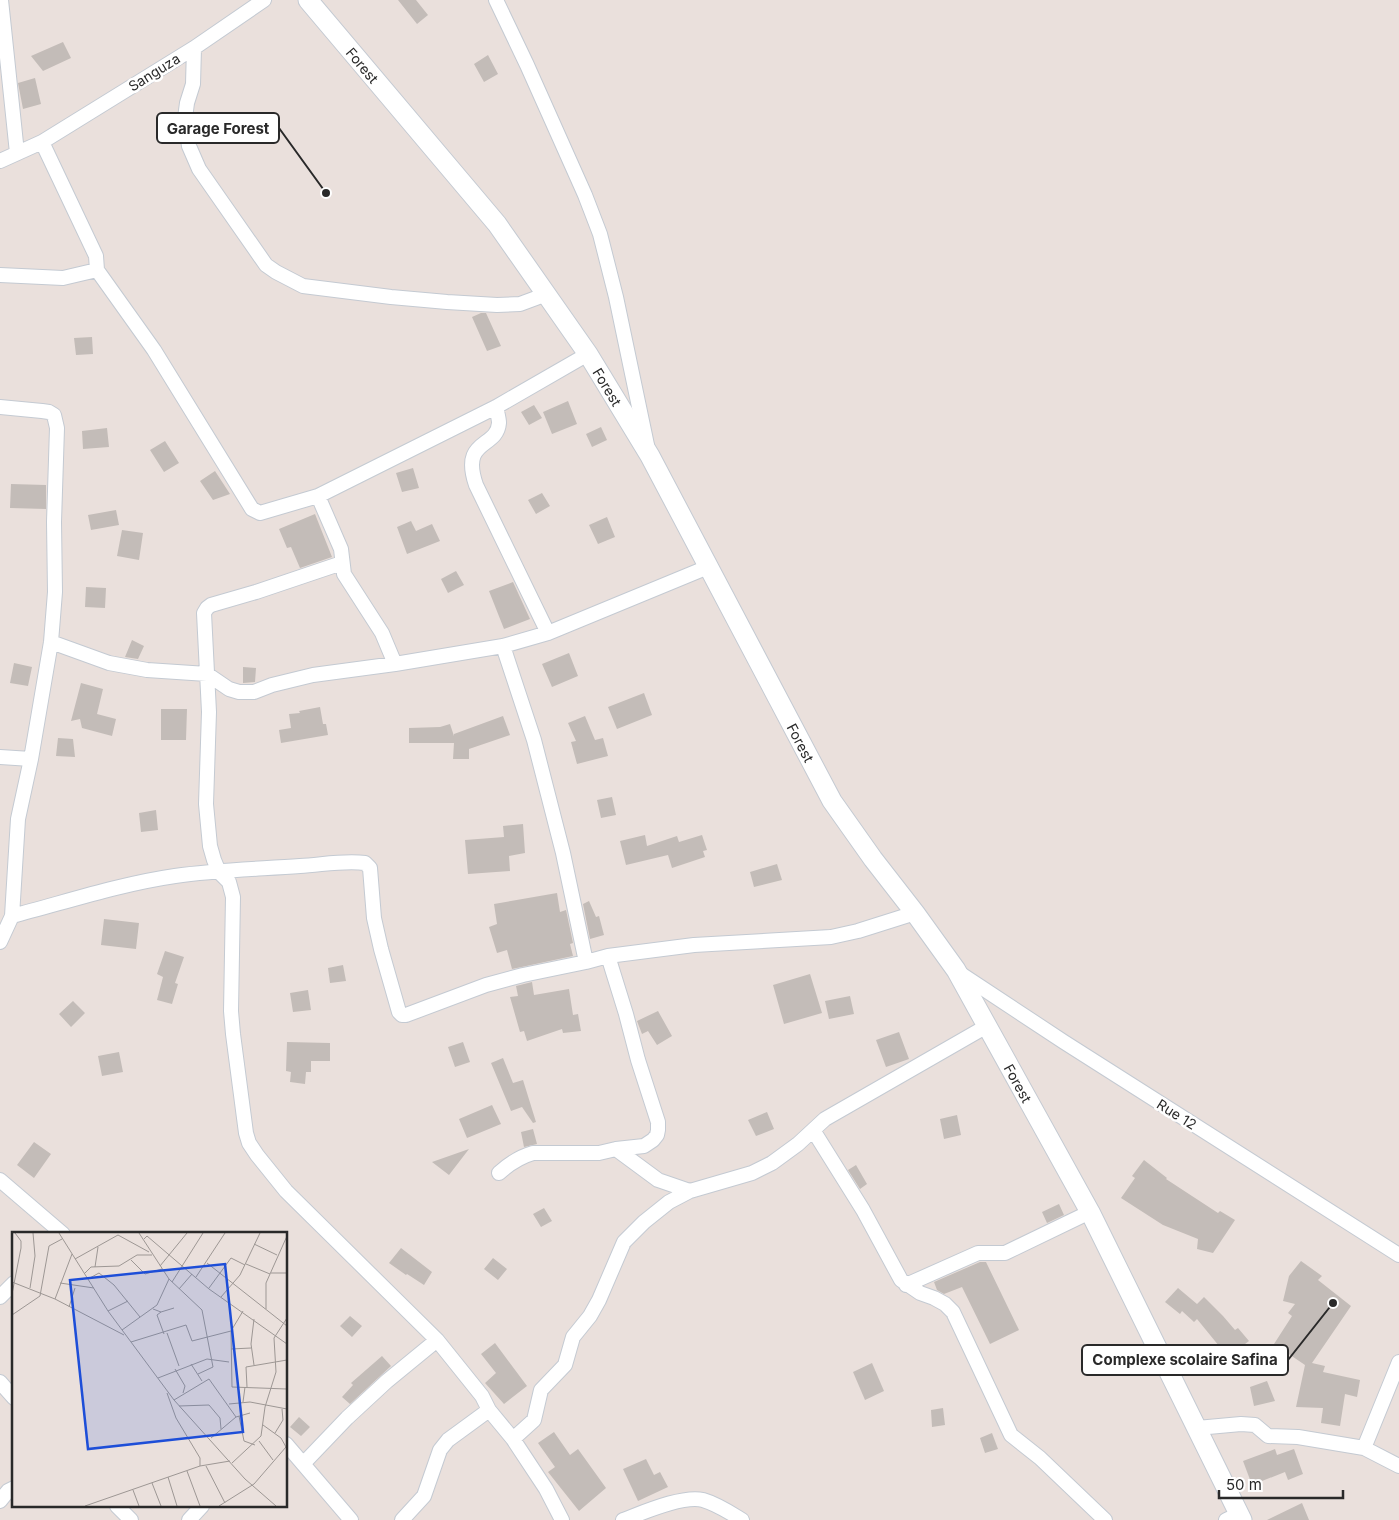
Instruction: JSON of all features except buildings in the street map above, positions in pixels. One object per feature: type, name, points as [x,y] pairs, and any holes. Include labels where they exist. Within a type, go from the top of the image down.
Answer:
[{"type":"street","points":[[1,0],[17,153]]},
{"type":"street","name":"Sanguza","points":[[0,161],[42,142],[194,48],[264,0]]},
{"type":"street","name":"Forest","points":[[308,0],[497,224],[588,354],[650,456],[832,801],[956,970],[1090,1212],[1197,1428],[1236,1518]]},
{"type":"street","points":[[496,0],[585,195],[600,234],[616,297],[650,456]]},
{"type":"street","points":[[194,48],[193,84],[185,118],[189,146],[199,169],[266,265],[276,272],[303,286],[447,302],[497,305],[520,304],[547,294]]},
{"type":"street","points":[[42,142],[96,256],[97,270],[154,350],[252,509],[260,513],[318,496],[496,407],[588,354]]},
{"type":"street","points":[[0,275],[63,278],[97,270]]},
{"type":"street","points":[[0,407],[49,412],[54,415],[56,421],[57,463],[54,522],[55,592],[51,642],[31,759],[18,819],[12,916],[0,942]]},
{"type":"street","points":[[496,407],[499,423],[490,438],[477,449],[473,456],[471,464],[472,473],[476,485],[548,633]]},
{"type":"street","points":[[318,496],[341,550],[344,574],[382,633],[395,664]]},
{"type":"street","points":[[342,562],[256,592],[211,605],[204,613],[209,712],[206,804],[210,846],[219,872],[229,882],[232,897],[232,1018],[246,1133],[249,1143],[262,1163],[286,1191],[437,1340],[482,1396],[489,1410],[513,1439],[546,1489],[562,1520]]},
{"type":"street","points":[[51,642],[109,663],[147,670],[207,674],[229,689],[254,692],[272,685],[313,675],[503,646],[548,633],[708,567]]},
{"type":"street","points":[[503,646],[534,740],[564,853],[586,962]]},
{"type":"street","points":[[0,757],[31,759]]},
{"type":"street","points":[[12,916],[107,890],[175,876],[359,862],[368,865],[374,918],[379,942],[399,1012],[406,1016],[486,985],[608,956],[694,944],[831,937],[858,931],[916,913]]},
{"type":"street","points":[[499,1173],[522,1156],[533,1153],[599,1153],[644,1146],[653,1140],[658,1130],[658,1122],[608,956]]},
{"type":"street","name":"Rue 12","points":[[956,970],[1064,1042],[1399,1255]]},
{"type":"street","points":[[513,1439],[534,1420],[541,1390],[565,1365],[571,1341],[590,1316],[599,1300],[624,1242],[644,1222],[669,1202],[690,1191],[752,1172],[772,1162],[798,1144],[825,1119],[987,1026]]},
{"type":"street","points":[[813,1130],[902,1280],[906,1285],[920,1293],[945,1304],[953,1312],[1010,1434],[1040,1458],[1105,1520]]},
{"type":"street","points":[[616,1149],[658,1180],[690,1191]]},
{"type":"street","points":[[0,1180],[61,1232]]},
{"type":"street","points":[[906,1285],[978,1253],[1006,1253],[1090,1212]]},
{"type":"street","points":[[0,1297],[12,1285]]},
{"type":"street","points":[[303,1464],[347,1418],[387,1381],[437,1340]]},
{"type":"street","points":[[1364,1448],[1399,1362]]},
{"type":"street","points":[[0,1382],[12,1396]]},
{"type":"street","points":[[402,1520],[424,1496],[440,1450],[448,1440],[489,1410]]},
{"type":"street","points":[[1197,1428],[1256,1425],[1268,1436],[1298,1437],[1364,1448],[1399,1466]]},
{"type":"street","points":[[288,1446],[351,1520]]},
{"type":"street","points":[[0,1501],[12,1489]]},
{"type":"street","points":[[623,1520],[672,1502],[701,1500],[725,1509],[742,1520]]},
{"type":"street","points":[[119,1508],[131,1520]]},
{"type":"street","points":[[189,1520],[200,1508]]},
{"type":"place","name":"Garage Forest","points":[[326,193]]},
{"type":"place","name":"Complexe scolaire Safina","points":[[1333,1303]]}]
